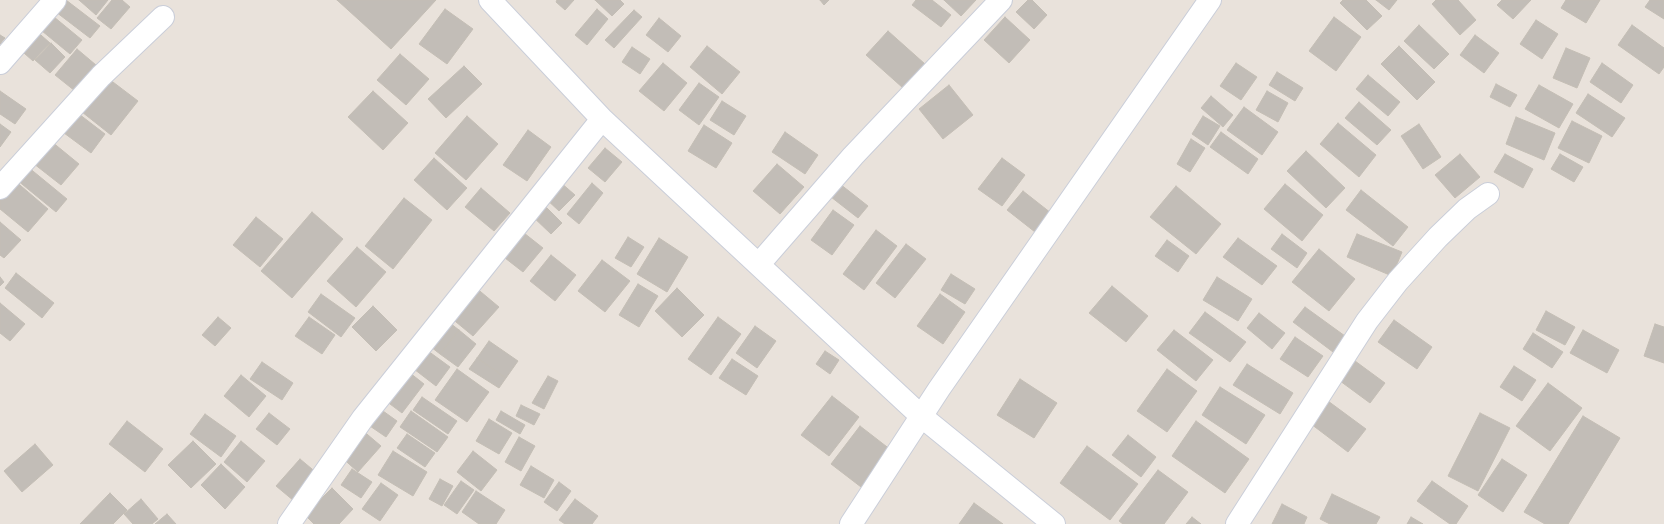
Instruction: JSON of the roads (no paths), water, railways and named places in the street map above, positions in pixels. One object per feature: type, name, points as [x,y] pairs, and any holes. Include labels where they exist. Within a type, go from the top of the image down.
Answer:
[{"type":"street","points":[[0,63],[55,0]]},
{"type":"street","points":[[490,0],[602,119],[921,416],[1054,524]]},
{"type":"street","points":[[759,264],[853,156],[1001,0]]},
{"type":"street","points":[[851,524],[921,416],[1210,0]]},
{"type":"street","points":[[0,188],[101,76],[163,17]]},
{"type":"street","points":[[290,524],[363,418],[602,119]]},
{"type":"street","points":[[1237,524],[1367,322],[1394,287],[1438,237],[1467,209],[1488,194]]}]
